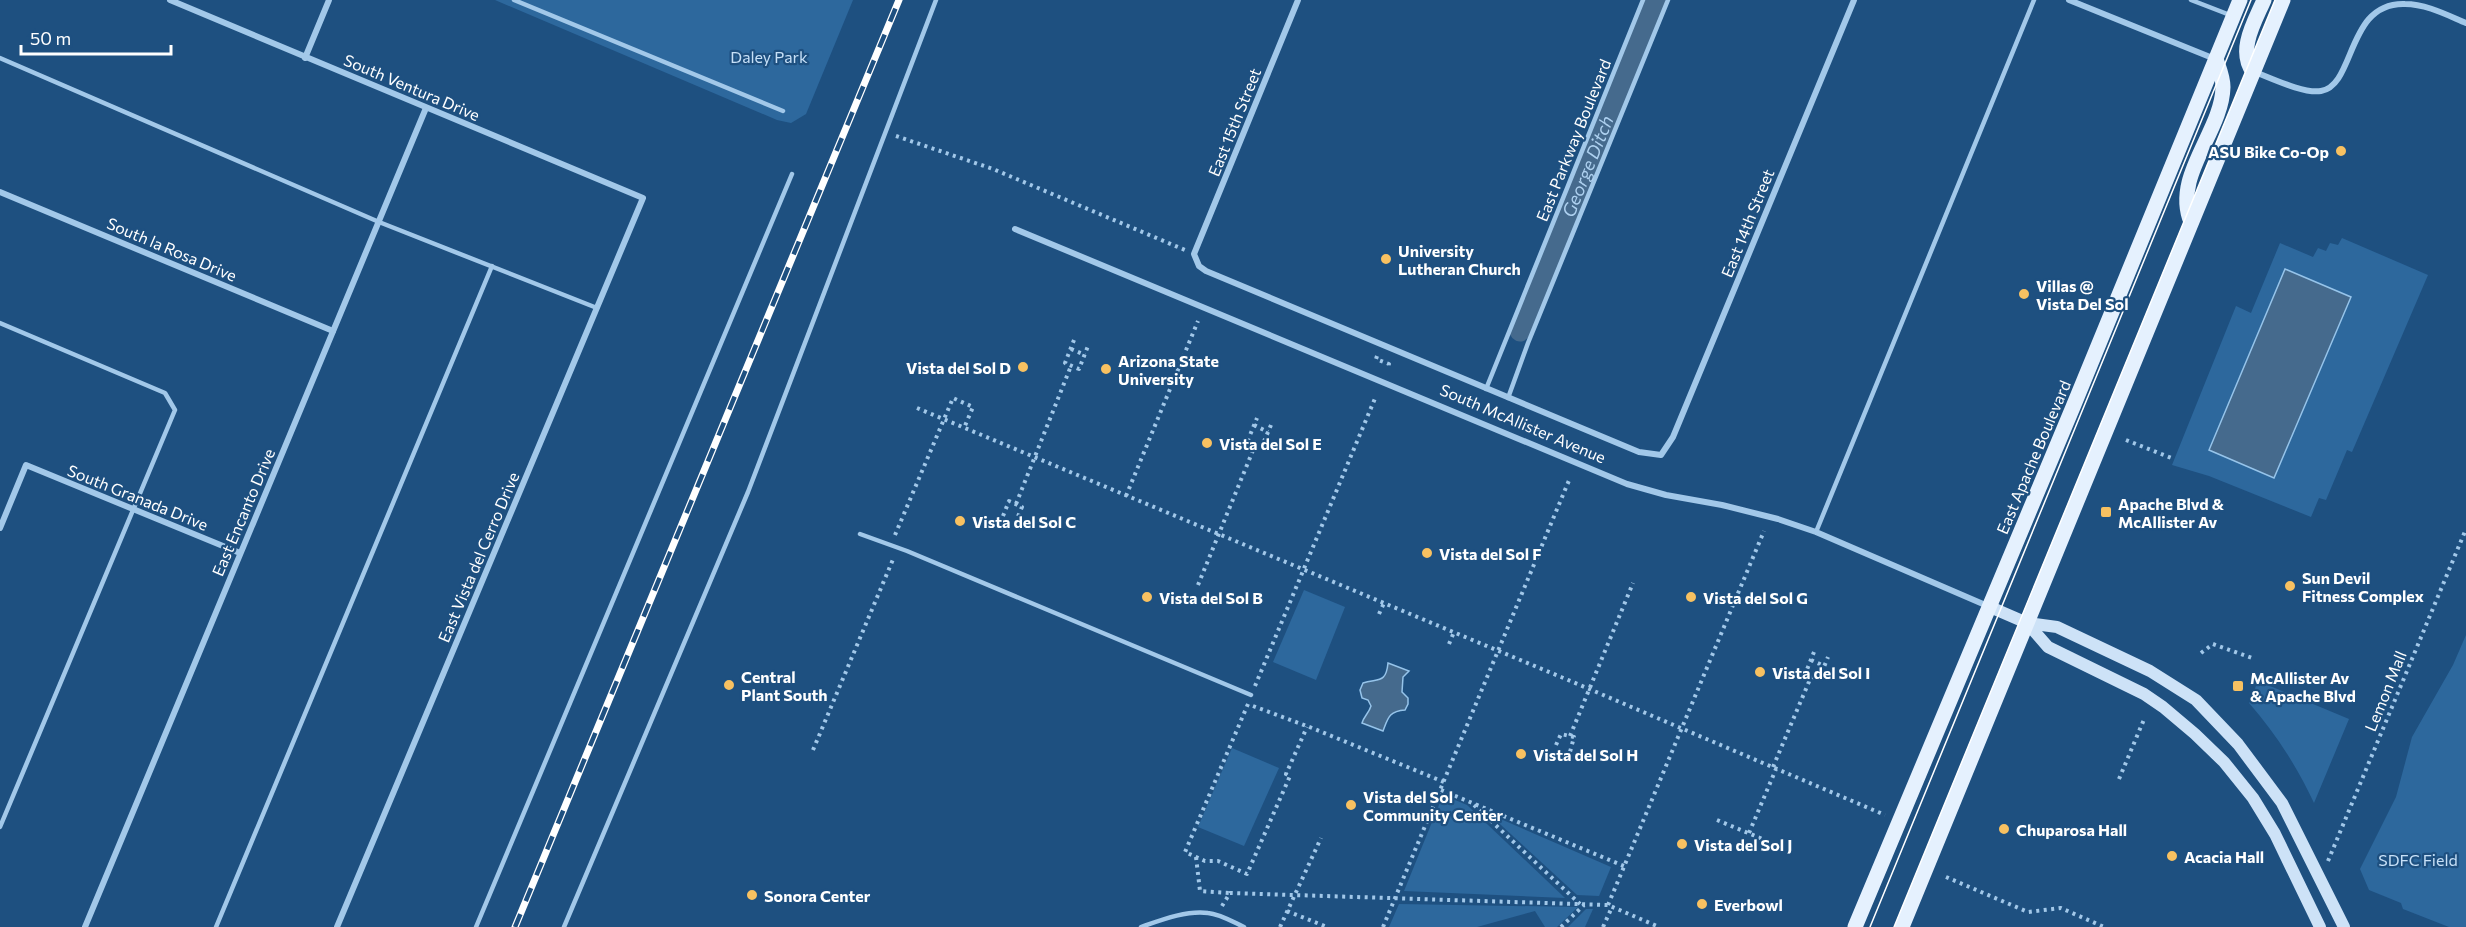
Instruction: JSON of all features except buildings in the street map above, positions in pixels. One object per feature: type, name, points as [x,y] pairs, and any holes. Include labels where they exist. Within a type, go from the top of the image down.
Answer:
[{"type":"main road","name":"East Apache Boulevard","points":[[1855,927],[1990,607],[2240,0]]},
{"type":"main road","points":[[2253,72],[2248,66],[2246,53],[2249,36],[2264,0]]},
{"type":"main road","points":[[1902,927],[2283,0]]},
{"type":"main road","points":[[2192,223],[2188,213],[2190,181],[2220,103],[2223,86],[2216,59]]},
{"type":"street","name":"South Ventura Drive","points":[[170,0],[643,198]]},
{"type":"street","points":[[305,58],[329,0]]},
{"type":"street","name":"East 15th Street","points":[[1194,254],[1298,0]]},
{"type":"street","name":"East 14th Street","points":[[1661,455],[1673,437],[1854,0]]},
{"type":"street","points":[[2071,0],[2216,59]]},
{"type":"street","points":[[2253,72],[2294,86],[2321,91],[2333,85],[2340,77],[2357,34],[2384,7],[2403,4],[2417,5],[2466,23]]},
{"type":"street","name":"East Encanto Drive","points":[[85,927],[426,108]]},
{"type":"street","name":"South la Rosa Drive","points":[[0,192],[333,331]]},
{"type":"street","name":"East Vista del Cerro Drive","points":[[337,927],[643,198]]},
{"type":"street","name":"South McAllister Avenue","points":[[1015,229],[1627,484],[1666,495],[1752,512],[1816,532],[2027,623],[2057,627],[2121,657],[2176,686],[2212,715],[2238,744],[2282,803],[2344,927]]},
{"type":"street","name":"South McAllister Avenue","points":[[1194,254],[1199,266],[1206,271],[1639,452],[1661,455]]},
{"type":"street","name":"South Granada Drive","points":[[0,528],[26,465],[240,553]]},
{"type":"street","name":"South McAllister Avenue","points":[[2027,623],[2048,647],[2144,694],[2163,707],[2224,762],[2253,798],[2275,834],[2320,927]]},
{"type":"lane","points":[[514,0],[783,111]]},
{"type":"lane","points":[[564,927],[748,492],[936,0]]},
{"type":"lane","name":"East Parkway Boulevard","points":[[1486,389],[1643,0]]},
{"type":"lane","points":[[1508,399],[1528,343],[1668,0]]},
{"type":"lane","points":[[1816,532],[2034,0]]},
{"type":"lane","points":[[2191,0],[2233,16]]},
{"type":"lane","points":[[0,58],[379,222],[597,308]]},
{"type":"lane","points":[[476,927],[792,174]]},
{"type":"lane","points":[[216,927],[492,266]]},
{"type":"lane","points":[[0,323],[165,393],[175,410],[0,827]]},
{"type":"lane","points":[[860,534],[895,546],[1251,695]]},
{"type":"lane","points":[[1141,927],[1160,920],[1210,913],[1244,927]]},
{"type":"path","points":[[884,133],[902,137],[993,169],[1194,254]]},
{"type":"path","points":[[1126,496],[1198,321]]},
{"type":"path","points":[[1074,340],[1065,363],[1071,366],[1079,369],[1089,346]]},
{"type":"path","points":[[1071,349],[1084,355]]},
{"type":"path","points":[[1016,504],[1071,366]]},
{"type":"path","points":[[1376,396],[1267,662],[1185,852],[1205,861],[1218,861],[1247,874],[1290,776],[1286,774],[1306,727],[1345,740],[1444,782]]},
{"type":"path","points":[[813,750],[881,590],[894,557],[896,534],[953,398],[973,407],[964,428]]},
{"type":"path","points":[[917,408],[1900,821]]},
{"type":"path","points":[[1257,418],[1248,440],[1262,446],[1271,425]]},
{"type":"path","points":[[1254,425],[1268,432]]},
{"type":"path","points":[[2126,440],[2174,459]]},
{"type":"path","points":[[1198,585],[1256,443]]},
{"type":"path","points":[[1383,927],[1570,478]]},
{"type":"path","points":[[1003,516],[1009,501],[1022,507],[1016,521]]},
{"type":"path","name":"Lemon Mall","points":[[2327,862],[2466,529]]},
{"type":"path","points":[[1603,927],[1624,866],[1764,531]]},
{"type":"path","points":[[1570,736],[1633,583]]},
{"type":"path","points":[[1379,614],[1384,603]]},
{"type":"path","points":[[1449,644],[1454,632]]},
{"type":"path","points":[[2201,653],[2213,644],[2252,658]]},
{"type":"path","points":[[1814,652],[1806,672],[1811,677],[1819,679],[1827,657]]},
{"type":"path","points":[[1811,660],[1824,666]]},
{"type":"path","points":[[1749,834],[1811,677]]},
{"type":"path","points":[[2119,779],[2145,717]]},
{"type":"path","points":[[1556,746],[1561,734],[1570,736],[1575,739],[1570,752]]},
{"type":"path","points":[[1441,790],[1624,866]]},
{"type":"path","points":[[1470,802],[1583,904]]},
{"type":"path","points":[[1717,820],[1772,843]]},
{"type":"path","points":[[1280,927],[1321,838]]},
{"type":"path","points":[[1196,857],[1200,891],[1610,906],[1659,927]]},
{"type":"path","points":[[1946,877],[2028,912],[2061,908],[2104,927]]},
{"type":"path","points":[[1224,901],[1230,893]]},
{"type":"path","points":[[1561,927],[1583,904]]},
{"type":"path","points":[[1287,911],[1327,927]]},
{"type":"green space","name":"Daley Park","points":[[495,0],[853,0],[806,114],[791,123],[777,120]]},
{"type":"green space","points":[[2342,238],[2428,275],[2352,452],[2347,450],[2326,500],[2319,498],[2311,517],[2209,476],[2172,465],[2236,306],[2251,313],[2280,243],[2313,257],[2318,248],[2326,251],[2330,243],[2338,245]]},
{"type":"green space","points":[[1304,590],[1345,607],[1316,680],[1273,662]]},
{"type":"green space","name":"SDFC Field","points":[[2466,635],[2466,927],[2449,927],[2403,909],[2401,903],[2369,890],[2360,869],[2396,797],[2412,737],[2453,665]]},
{"type":"green space","points":[[2258,681],[2349,719],[2314,803],[2285,750],[2249,703]]},
{"type":"green space","points":[[1232,748],[1279,768],[1244,846],[1198,827]]},
{"type":"green space","points":[[1443,795],[1467,805],[1565,898],[1404,891]]},
{"type":"green space","points":[[1489,814],[1611,867],[1599,896],[1577,895]]},
{"type":"green space","points":[[1399,904],[1578,907],[1557,927],[1545,927],[1535,911],[1477,927],[1389,927]]},
{"type":"green space","points":[[1586,909],[1593,909],[1585,927],[1568,927]]},
{"type":"shaded area","points":[[2285,269],[2351,297],[2274,478],[2209,450]]},
{"type":"shaded area","points":[[1388,663],[1409,671],[1403,677],[1402,692],[1408,698],[1408,704],[1405,710],[1390,716],[1383,731],[1362,723],[1371,706],[1368,700],[1362,698],[1360,690],[1363,683],[1383,677]]},
{"type":"waterway","name":"George Ditch","points":[[1520,331],[1655,0]]},
{"type":"tram line","points":[[1870,927],[2251,0]]},
{"type":"tram line","points":[[1894,927],[2275,0]]},
{"type":"railway","points":[[515,927],[899,0]]},
{"type":"place","name":"ASU Bike Co-Op","points":[[2341,151]]},
{"type":"place","name":"University Lutheran Church","points":[[1386,259]]},
{"type":"place","name":"Villas @ Vista Del Sol","points":[[2024,294]]},
{"type":"place","name":"Vista del Sol D","points":[[1023,367]]},
{"type":"place","name":"Arizona State University","points":[[1106,369]]},
{"type":"place","name":"Vista del Sol E","points":[[1207,443]]},
{"type":"place","name":"Apache Blvd & McAllister Av","points":[[2106,512]]},
{"type":"place","name":"Vista del Sol C","points":[[960,521]]},
{"type":"place","name":"Vista del Sol F","points":[[1427,553]]},
{"type":"place","name":"Sun Devil Fitness Complex","points":[[2290,586]]},
{"type":"place","name":"Vista del Sol B","points":[[1147,597]]},
{"type":"place","name":"Vista del Sol G","points":[[1691,597]]},
{"type":"place","name":"Vista del Sol I","points":[[1760,672]]},
{"type":"place","name":"Central Plant South","points":[[729,685]]},
{"type":"place","name":"McAllister Av & Apache Blvd","points":[[2238,686]]},
{"type":"place","name":"Vista del Sol H","points":[[1521,754]]},
{"type":"place","name":"Vista del Sol Community Center","points":[[1351,805]]},
{"type":"place","name":"Chuparosa Hall","points":[[2004,829]]},
{"type":"place","name":"Vista del Sol J","points":[[1682,844]]},
{"type":"place","name":"Acacia Hall","points":[[2172,856]]},
{"type":"place","name":"Sonora Center","points":[[752,895]]},
{"type":"place","name":"Everbowl","points":[[1702,904]]}]
